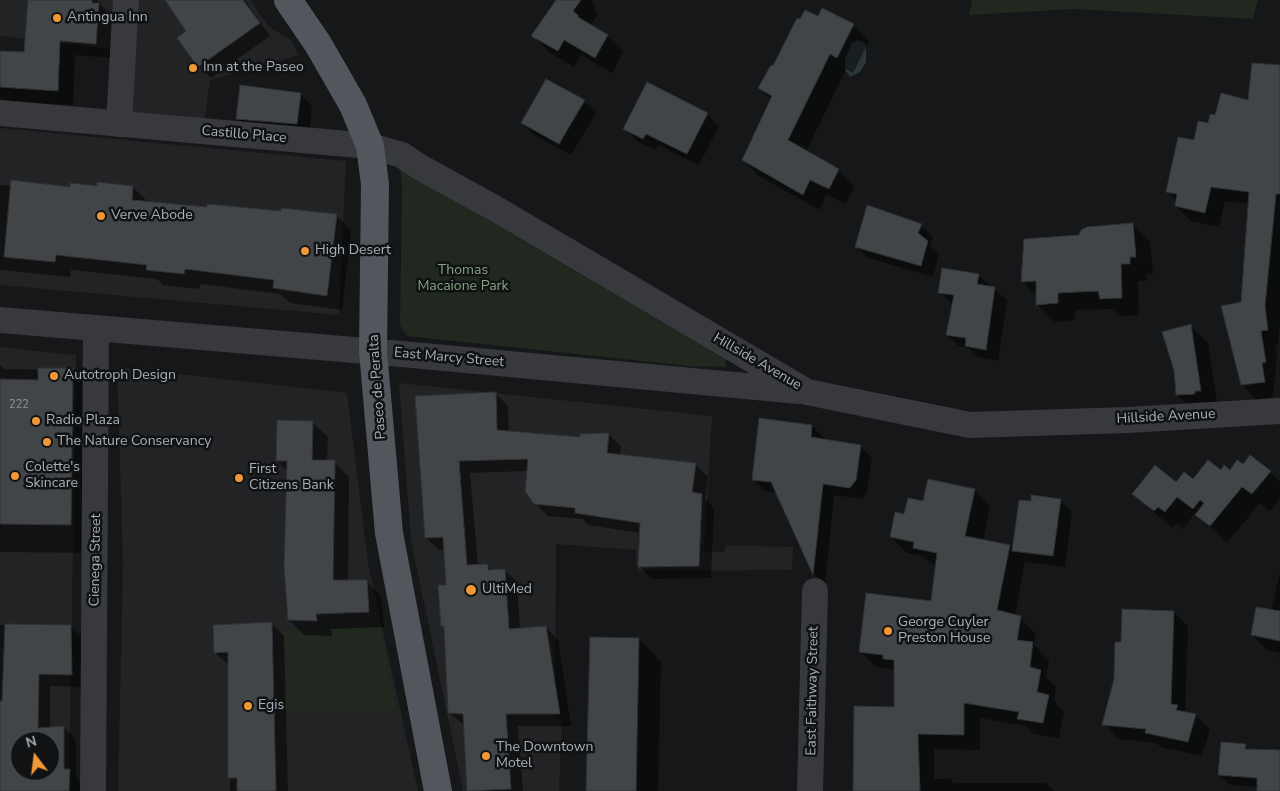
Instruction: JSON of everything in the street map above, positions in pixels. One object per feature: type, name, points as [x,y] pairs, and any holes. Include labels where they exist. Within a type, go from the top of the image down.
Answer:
[{"type":"main road","name":"Paseo de Peralta","points":[[288,0],[318,44],[353,105],[370,146],[375,184],[373,351],[389,533],[438,791]]},
{"type":"street","points":[[119,124],[126,0]]},
{"type":"street","name":"Castillo Place","points":[[0,113],[370,146]]},
{"type":"street","name":"Hillside Avenue","points":[[370,146],[402,155],[807,392],[970,425],[1128,420],[1279,405]]},
{"type":"street","name":"East Marcy Street","points":[[0,320],[373,351],[807,392]]},
{"type":"street","name":"Cienega Street","points":[[93,791],[96,329]]},
{"type":"street","name":"East Faithway Street","points":[[810,791],[815,591]]},
{"type":"shaded area","name":"Antingua Inn","points":[[0,0],[117,0],[111,49],[0,36]]},
{"type":"shaded area","name":"Inn at the Paseo","points":[[138,0],[250,0],[269,27],[291,40],[299,55],[210,80],[204,124],[126,115]]},
{"type":"shaded area","points":[[857,40],[866,44],[866,62],[860,72],[850,77],[845,70],[845,58],[852,43]]},
{"type":"shaded area","points":[[0,128],[346,161],[339,315],[0,285]]},
{"type":"shaded area","points":[[0,347],[76,355],[69,791],[0,791]]},
{"type":"shaded area","points":[[117,367],[347,393],[368,563],[418,791],[118,791],[123,563]]},
{"type":"shaded area","points":[[399,383],[712,416],[704,551],[724,552],[726,545],[793,547],[792,570],[637,571],[636,550],[556,544],[555,719],[562,720],[559,791],[463,791],[411,540]]},
{"type":"green space","points":[[972,0],[1258,0],[1253,19],[1075,9],[969,15]]},
{"type":"green space","name":"Thomas Macaione Park","points":[[400,168],[662,322],[717,350],[725,357],[726,367],[689,366],[407,336],[400,325],[402,185]]},
{"type":"green space","points":[[381,626],[396,710],[283,712],[283,629]]},
{"type":"building","points":[[28,0],[92,0],[92,3],[99,3],[96,44],[60,41],[58,91],[0,87],[0,51],[24,52]]},
{"type":"building","points":[[165,0],[243,0],[260,23],[198,67],[177,38],[186,31]]},
{"type":"building","points":[[556,0],[581,0],[573,11],[578,17],[608,35],[595,58],[564,40],[558,51],[531,36]]},
{"type":"building","points":[[822,8],[854,24],[837,58],[830,54],[788,140],[839,169],[829,189],[810,180],[803,195],[742,160],[772,96],[758,88],[771,65],[773,66],[797,18],[800,19],[805,10],[818,16]]},
{"type":"building","points":[[1252,63],[1280,65],[1280,194],[1276,194],[1265,306],[1268,330],[1261,331],[1266,362],[1262,363],[1265,382],[1241,385],[1221,306],[1241,302],[1249,192],[1211,187],[1205,213],[1175,206],[1177,194],[1166,192],[1178,137],[1194,140],[1198,121],[1208,123],[1210,114],[1215,115],[1221,93],[1248,100]]},
{"type":"building","points":[[546,79],[585,100],[559,144],[521,123]]},
{"type":"building","points":[[647,82],[708,113],[687,154],[646,134],[643,139],[623,129]]},
{"type":"building","points":[[240,85],[301,93],[297,124],[236,119]]},
{"type":"building","points":[[11,180],[70,187],[70,183],[97,186],[97,182],[133,186],[132,200],[207,207],[207,204],[281,211],[281,208],[337,214],[327,296],[273,288],[274,280],[185,269],[184,274],[146,270],[147,265],[56,255],[55,262],[4,257]]},
{"type":"building","points":[[867,205],[922,224],[918,233],[928,241],[921,266],[855,247]]},
{"type":"building","points":[[1133,223],[1136,257],[1130,257],[1130,264],[1121,264],[1122,298],[1100,299],[1098,291],[1058,293],[1058,303],[1036,305],[1036,281],[1021,282],[1024,239],[1079,235],[1081,230],[1087,227]]},
{"type":"building","points":[[942,268],[979,274],[977,284],[995,287],[986,350],[965,346],[966,338],[946,335],[954,295],[938,293]]},
{"type":"building","points":[[1191,324],[1201,391],[1195,391],[1195,394],[1176,395],[1174,370],[1162,332]]},
{"type":"building","name":"Radio Plaza","points":[[38,368],[73,368],[71,525],[0,524],[0,379],[38,380]]},
{"type":"building","points":[[496,392],[497,430],[580,437],[580,434],[609,433],[607,453],[696,463],[692,492],[702,494],[699,566],[638,567],[640,523],[575,513],[575,508],[534,504],[525,491],[528,459],[459,461],[467,565],[488,564],[488,570],[505,569],[509,629],[546,626],[560,714],[506,714],[511,789],[467,791],[463,714],[448,713],[444,626],[441,626],[438,585],[446,585],[443,537],[425,538],[415,396]]},
{"type":"building","points":[[759,418],[812,425],[811,437],[861,445],[856,480],[850,488],[823,484],[813,575],[771,482],[752,480]]},
{"type":"building","points":[[277,420],[313,421],[312,460],[335,460],[333,580],[367,580],[369,612],[316,614],[317,621],[288,620],[284,567],[287,461],[276,461]]},
{"type":"building","points":[[1250,455],[1271,471],[1252,494],[1242,487],[1210,526],[1195,515],[1204,503],[1200,500],[1193,509],[1177,497],[1165,512],[1158,507],[1154,511],[1132,494],[1155,465],[1176,482],[1184,472],[1193,479],[1208,460],[1221,470],[1224,465],[1230,470],[1237,460],[1243,464]]},
{"type":"building","points":[[928,479],[975,489],[965,536],[1010,545],[997,610],[1021,616],[1017,640],[1033,642],[1030,667],[1041,670],[1037,692],[1049,695],[1043,723],[1017,719],[1019,712],[964,703],[964,735],[918,734],[920,791],[853,791],[854,706],[894,707],[894,660],[883,659],[883,655],[859,652],[866,593],[931,601],[937,553],[913,548],[914,542],[890,537],[895,512],[904,514],[908,498],[923,501]]},
{"type":"building","points":[[1031,495],[1061,499],[1053,556],[1012,551],[1019,500],[1031,501]]},
{"type":"building","points":[[1256,607],[1280,611],[1280,641],[1251,635]]},
{"type":"building","points":[[1122,609],[1174,611],[1171,704],[1178,705],[1176,710],[1196,714],[1188,742],[1145,733],[1146,729],[1102,725],[1114,679],[1115,642],[1121,642]]},
{"type":"building","points":[[272,622],[276,791],[237,791],[237,778],[228,778],[228,652],[214,653],[213,625]]},
{"type":"building","points":[[5,624],[71,625],[72,675],[39,674],[38,728],[64,726],[64,769],[70,769],[69,791],[0,791],[0,701],[2,701]]},
{"type":"building","points":[[590,637],[639,638],[636,791],[586,791]]},
{"type":"building","points":[[1221,742],[1246,744],[1245,749],[1280,750],[1280,791],[1257,791],[1257,778],[1218,775]]},
{"type":"place","name":"Antingua Inn","points":[[57,18]]},
{"type":"place","name":"Inn at the Paseo","points":[[193,68]]},
{"type":"place","name":"Verve Abode","points":[[101,216]]},
{"type":"place","name":"High Desert","points":[[305,251]]},
{"type":"place","name":"Autotroph Design","points":[[54,376]]},
{"type":"place","name":"Radio Plaza","points":[[36,421]]},
{"type":"place","name":"The Nature Conservancy","points":[[47,442]]},
{"type":"place","name":"Colette's Skincare","points":[[15,476]]},
{"type":"place","name":"First Citizens Bank","points":[[239,478]]},
{"type":"place","name":"UltiMed","points":[[471,590]]},
{"type":"place","name":"George Cuyler Preston House","points":[[888,631]]},
{"type":"place","name":"Egis","points":[[248,706]]},
{"type":"place","name":"The Downtown Motel","points":[[486,756]]}]
